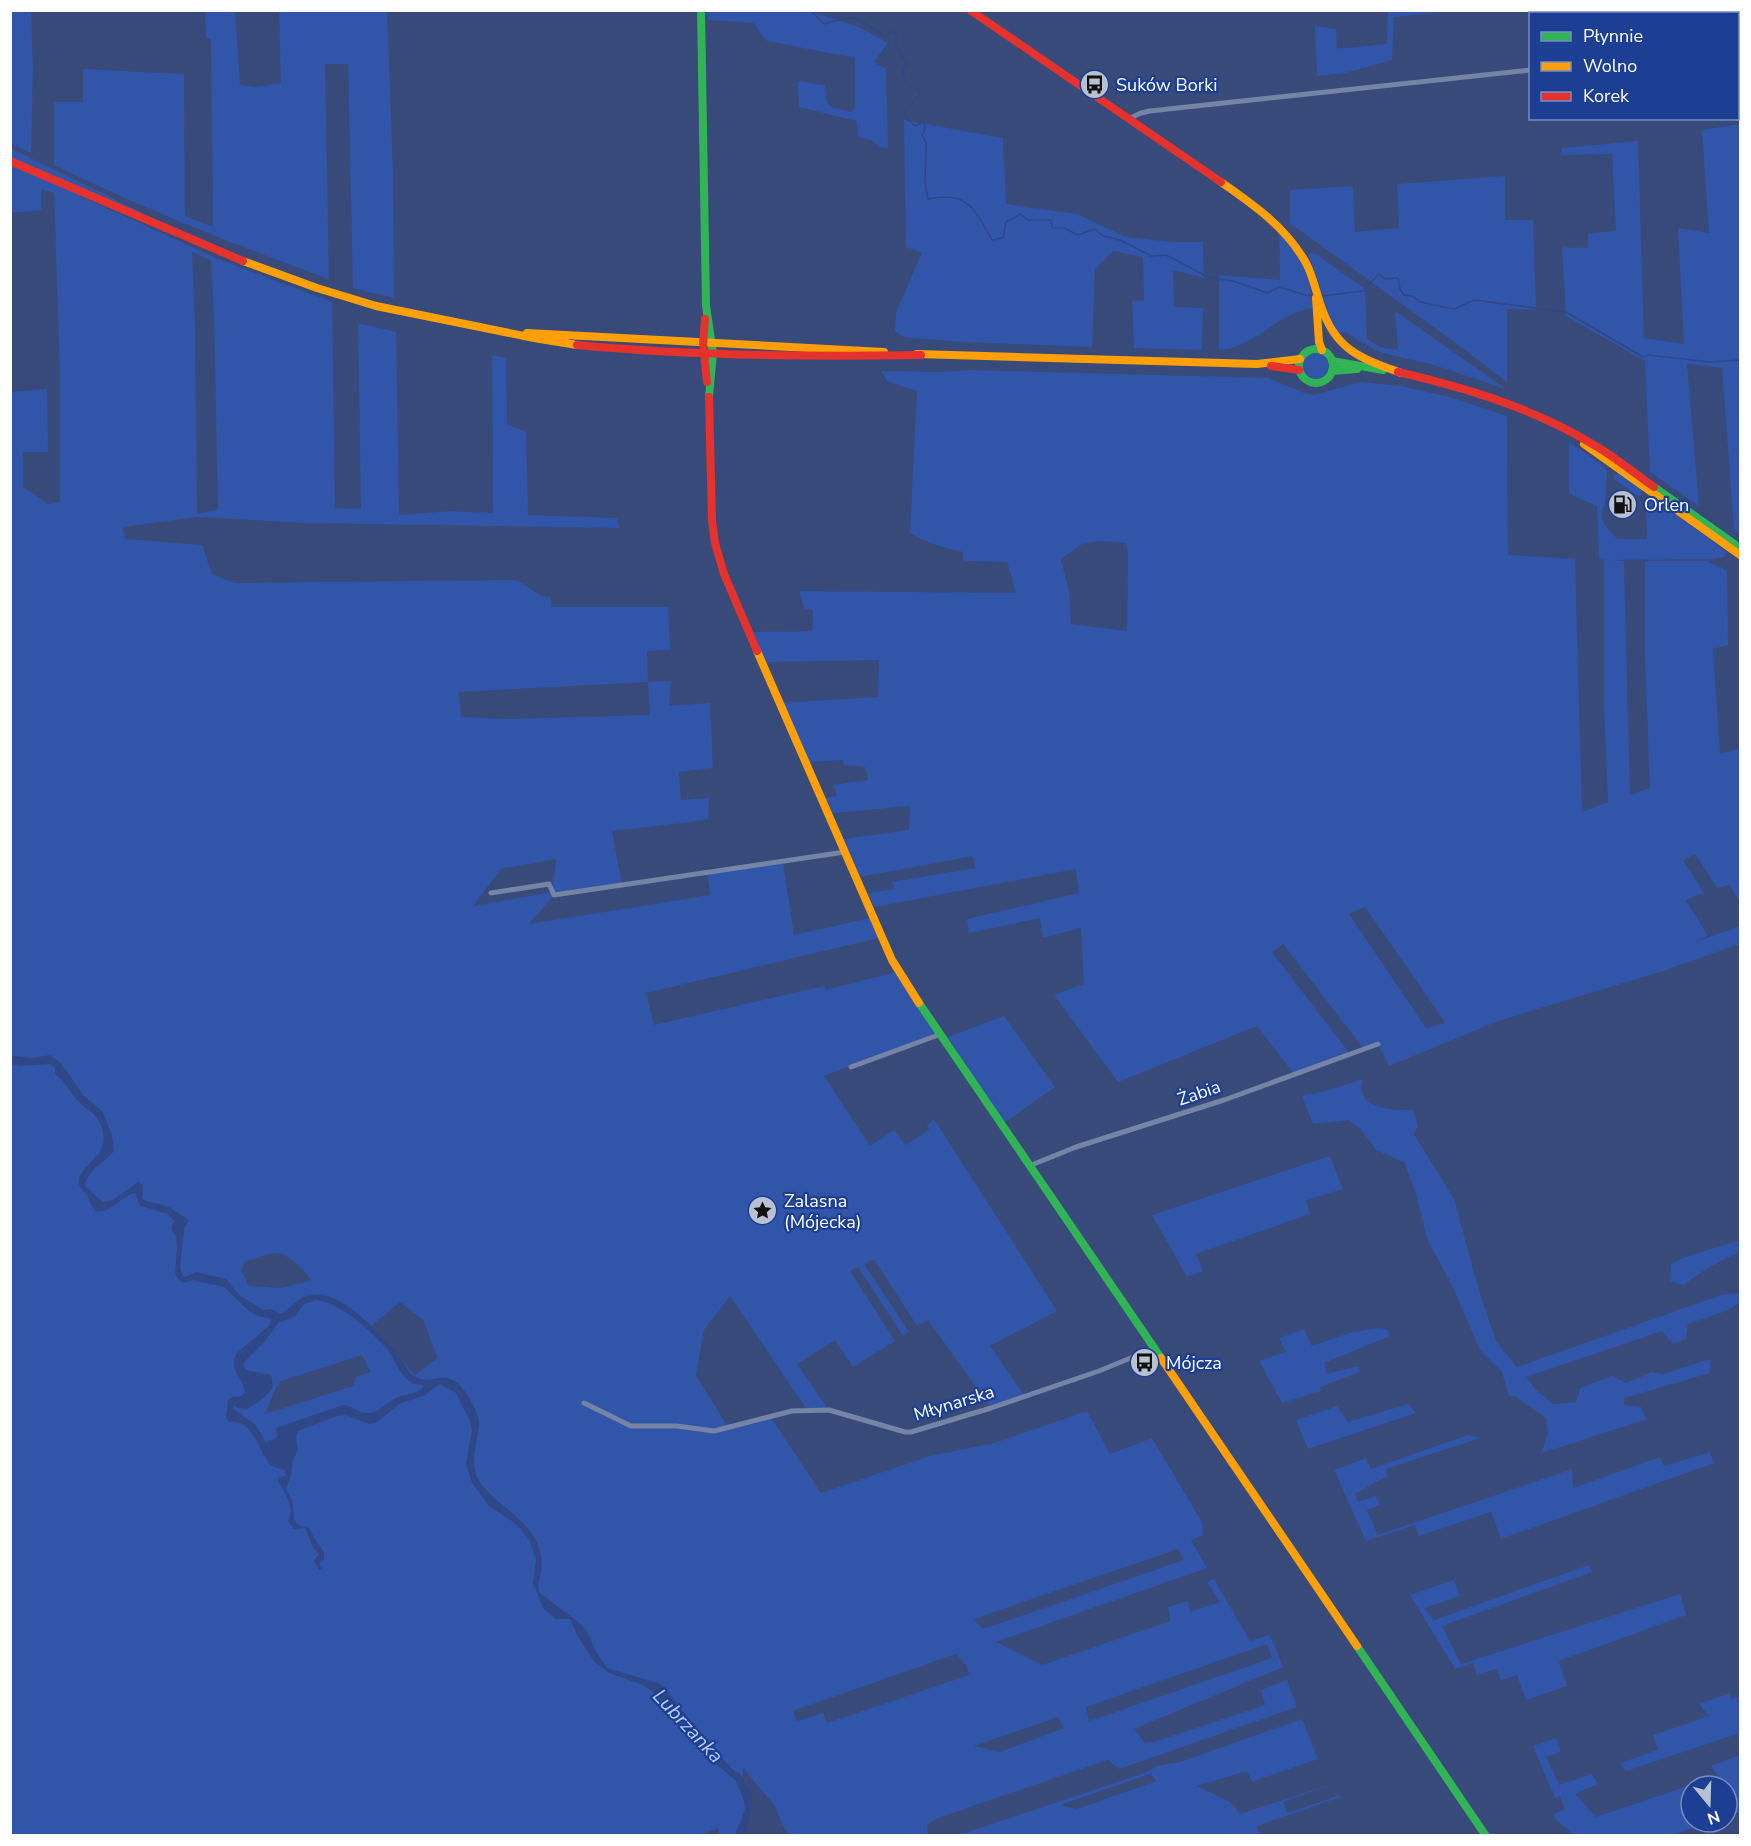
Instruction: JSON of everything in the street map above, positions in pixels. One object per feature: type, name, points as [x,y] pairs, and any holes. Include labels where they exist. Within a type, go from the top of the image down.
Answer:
[{"type":"street","points":[[701,10],[706,306],[703,344],[709,394],[712,521],[721,566],[892,960],[1029,1166],[1486,1836]]},
{"type":"street","points":[[970,10],[1130,118],[1257,207],[1281,227],[1305,260],[1323,314],[1330,328],[1347,349],[1360,358],[1401,373]]},
{"type":"street","points":[[1130,118],[1150,111],[1529,70]]},
{"type":"street","points":[[10,161],[196,242],[312,286],[364,302],[571,344],[704,353],[713,349],[864,350],[921,355],[1257,364],[1300,359]]},
{"type":"street","points":[[1317,296],[1317,320],[1322,350]]},
{"type":"street","points":[[706,306],[713,349],[709,394]]},
{"type":"street","points":[[1312,349],[1317,320]]},
{"type":"street","points":[[490,329],[703,344],[713,349]]},
{"type":"street","points":[[1312,349],[1322,350],[1332,361],[1332,371],[1325,379],[1315,382],[1305,379],[1299,370],[1300,359],[1305,352],[1312,349]]},
{"type":"street","points":[[1332,361],[1451,384],[1490,396],[1545,420],[1595,445],[1740,548]]},
{"type":"street","points":[[1257,364],[1299,370]]},
{"type":"street","points":[[1332,371],[1375,369]]},
{"type":"street","points":[[1574,435],[1740,555]]},
{"type":"street","points":[[491,893],[549,884],[554,895],[845,852]]},
{"type":"street","points":[[851,1066],[941,1034]]},
{"type":"street","name":"Żabia","points":[[1029,1166],[1076,1148],[1213,1104],[1377,1044]]},
{"type":"street","name":"Młynarska","points":[[584,1403],[631,1426],[677,1426],[714,1431],[792,1411],[829,1410],[911,1432],[1078,1378],[1155,1348]]},
{"type":"shaded area","points":[[11,10],[31,11],[33,69],[31,153],[11,144]]},
{"type":"shaded area","points":[[205,11],[235,11],[240,85],[258,87],[281,83],[279,11],[387,11],[393,171],[394,298],[353,288],[348,64],[325,64],[329,279],[190,226],[54,165],[54,102],[83,102],[83,69],[184,74],[185,216],[213,227],[211,39],[206,38]]},
{"type":"shaded area","points":[[707,11],[809,11],[859,27],[888,43],[874,62],[886,69],[888,148],[878,147],[872,140],[858,137],[857,121],[799,107],[798,81],[825,85],[827,103],[834,108],[851,112],[855,108],[855,58],[767,41],[753,23],[708,20]]},
{"type":"shaded area","points":[[1388,11],[1453,11],[1394,17],[1392,60],[1345,73],[1317,76],[1315,26],[1336,29],[1337,49],[1387,44]]},
{"type":"shaded area","points":[[904,120],[1003,138],[1006,204],[1077,214],[1126,237],[1172,242],[1203,242],[1204,278],[1173,270],[1174,307],[1203,308],[1202,350],[1134,348],[1132,301],[1144,301],[1143,257],[1113,251],[1095,269],[1092,347],[960,342],[904,337],[895,331],[896,312],[922,253],[906,247]]},
{"type":"shaded area","points":[[1740,124],[1740,534],[1734,529],[1722,368],[1687,364],[1699,506],[1650,472],[1645,361],[1566,316],[1562,247],[1588,248],[1588,233],[1616,231],[1612,154],[1560,155],[1562,148],[1638,141],[1644,338],[1684,344],[1678,228],[1709,233],[1702,130]]},
{"type":"shaded area","points":[[10,148],[139,211],[139,214],[11,158]]},
{"type":"shaded area","points":[[11,164],[216,258],[332,302],[335,508],[361,509],[358,323],[396,332],[399,515],[451,511],[493,513],[492,355],[506,358],[507,424],[526,432],[528,515],[617,518],[619,528],[302,523],[197,517],[123,527],[125,539],[202,545],[212,574],[235,583],[517,580],[543,597],[551,597],[551,607],[668,607],[670,650],[647,651],[648,682],[671,681],[669,706],[710,703],[713,768],[679,772],[681,800],[709,798],[708,819],[612,831],[622,885],[554,895],[529,924],[710,895],[707,873],[783,862],[794,935],[870,918],[879,938],[646,993],[654,1025],[824,986],[826,990],[896,972],[936,1033],[824,1076],[870,1146],[894,1130],[906,1145],[929,1130],[927,1125],[934,1119],[1057,1311],[990,1346],[1025,1396],[991,1408],[928,1320],[917,1326],[874,1259],[864,1264],[909,1332],[903,1336],[858,1267],[850,1271],[895,1341],[853,1367],[835,1340],[797,1364],[829,1410],[808,1411],[730,1296],[704,1330],[696,1375],[729,1428],[770,1416],[821,1493],[930,1456],[994,1443],[1087,1411],[1110,1454],[1152,1438],[1202,1522],[1203,1535],[1191,1540],[1207,1568],[996,1642],[1042,1665],[1170,1621],[1167,1607],[1188,1601],[1190,1612],[1220,1602],[1207,1582],[1214,1579],[1250,1641],[1270,1635],[1283,1667],[1134,1729],[1145,1743],[1157,1741],[1265,1705],[1261,1690],[1287,1680],[1297,1707],[1119,1769],[1108,1760],[935,1819],[927,1825],[928,1835],[790,1835],[783,1826],[775,1806],[743,1768],[742,1783],[747,1810],[744,1835],[719,1835],[719,1828],[696,1836],[11,1835],[10,392],[47,389],[48,452],[23,452],[23,487],[48,504],[60,502],[60,371],[54,193],[41,189],[41,210],[11,213]],"holes":[[[192,252],[211,260],[218,509],[197,514],[195,323]],[[648,682],[650,715],[507,719],[461,717],[459,692]],[[556,859],[552,892],[473,906],[501,869]],[[278,1253],[297,1264],[311,1281],[280,1288],[249,1286],[241,1270],[244,1262]],[[400,1302],[423,1320],[438,1358],[415,1375],[371,1326]],[[362,1355],[371,1372],[356,1377],[353,1386],[265,1414],[281,1381]],[[1178,1549],[1184,1560],[983,1629],[974,1619]],[[1267,1644],[1272,1658],[1089,1721],[1086,1707]],[[956,1654],[967,1666],[969,1675],[827,1723],[823,1713],[797,1721],[793,1711]],[[1058,1717],[1064,1728],[1000,1752],[974,1746]]]},
{"type":"shaded area","points":[[1505,176],[1505,220],[1533,220],[1536,310],[1507,309],[1507,382],[1290,223],[1290,190],[1353,186],[1355,232],[1399,228],[1397,184]]},
{"type":"shaded area","points":[[1279,229],[1307,274],[1313,308],[1288,316],[1244,343],[1219,350],[1219,275],[1280,280]]},
{"type":"shaded area","points":[[1312,253],[1365,289],[1367,339],[1380,347],[1398,350],[1395,311],[1506,389],[1434,365],[1379,352],[1345,332],[1336,334],[1309,257]]},
{"type":"shaded area","points":[[1316,353],[1325,357],[1329,366],[1325,375],[1316,379],[1307,375],[1303,366],[1307,357]]},
{"type":"shaded area","points":[[968,370],[1268,378],[1314,395],[1360,382],[1401,386],[1450,397],[1507,416],[1508,555],[1575,559],[1582,812],[1608,802],[1604,707],[1604,560],[1599,559],[1597,506],[1569,494],[1569,442],[1605,467],[1607,473],[1605,505],[1602,515],[1607,528],[1618,539],[1647,539],[1646,504],[1647,500],[1652,497],[1727,552],[1724,557],[1708,559],[1611,560],[1624,561],[1630,795],[1650,788],[1645,661],[1645,561],[1707,561],[1727,570],[1728,645],[1713,649],[1720,754],[1740,748],[1740,903],[1730,885],[1717,888],[1695,854],[1683,860],[1704,893],[1686,900],[1708,936],[1692,943],[1740,926],[1740,944],[1660,972],[1501,1020],[1389,1066],[1378,1044],[1364,1049],[1283,944],[1272,952],[1350,1054],[1294,1074],[1257,1026],[1118,1082],[1054,995],[1084,984],[1081,928],[1043,938],[1040,918],[969,933],[967,919],[1079,893],[1076,869],[874,907],[868,893],[895,889],[892,882],[975,868],[973,856],[860,877],[843,839],[909,830],[910,806],[833,813],[825,798],[837,796],[833,785],[868,780],[865,767],[844,765],[843,760],[809,762],[780,703],[878,697],[879,660],[765,662],[752,632],[812,631],[813,610],[805,609],[799,591],[1016,593],[1007,562],[963,561],[963,552],[935,545],[910,533],[917,391],[887,381],[881,371]],"holes":[[[1099,541],[1126,543],[1128,556],[1127,631],[1071,624],[1069,591],[1061,559],[1082,544]],[[1365,907],[1445,1022],[1445,1023],[1426,1028],[1349,914]]]},
{"type":"shaded area","points":[[1618,473],[1642,490],[1641,495],[1638,496],[1615,480],[1614,475]]},
{"type":"shaded area","points":[[1004,1016],[1055,1087],[1004,1123],[948,1037]]},
{"type":"shaded area","points":[[1363,1079],[1361,1089],[1369,1102],[1385,1108],[1413,1110],[1418,1126],[1414,1134],[1454,1199],[1480,1294],[1496,1341],[1517,1367],[1721,1295],[1740,1293],[1740,1303],[1726,1311],[1688,1324],[1686,1339],[1673,1344],[1662,1331],[1526,1377],[1536,1390],[1553,1404],[1576,1402],[1580,1388],[1612,1376],[1626,1383],[1652,1372],[1663,1374],[1710,1359],[1710,1373],[1624,1398],[1624,1405],[1641,1407],[1647,1419],[1542,1453],[1548,1432],[1546,1418],[1515,1396],[1509,1397],[1502,1372],[1480,1350],[1452,1285],[1428,1241],[1414,1187],[1404,1162],[1376,1150],[1362,1131],[1349,1120],[1313,1124],[1302,1096]]},
{"type":"shaded area","points":[[1330,1156],[1343,1189],[1306,1200],[1310,1214],[1196,1254],[1203,1271],[1187,1277],[1152,1215]]},
{"type":"shaded area","points":[[1740,1240],[1740,1252],[1697,1275],[1684,1285],[1670,1281],[1671,1264],[1685,1257]]},
{"type":"shaded area","points":[[1377,1328],[1387,1329],[1390,1336],[1324,1363],[1327,1374],[1358,1366],[1360,1372],[1320,1387],[1321,1391],[1282,1403],[1259,1361],[1286,1352],[1279,1338],[1304,1329],[1312,1346],[1349,1333]]},
{"type":"shaded area","points":[[1408,1404],[1416,1413],[1308,1449],[1296,1420],[1337,1406],[1348,1422]]},
{"type":"shaded area","points":[[1468,1435],[1480,1438],[1386,1469],[1387,1476],[1355,1494],[1358,1502],[1376,1496],[1380,1505],[1367,1510],[1378,1535],[1572,1469],[1573,1488],[1660,1457],[1664,1466],[1710,1452],[1714,1463],[1501,1539],[1491,1512],[1419,1536],[1415,1525],[1366,1541],[1334,1470],[1366,1458],[1371,1469]]},
{"type":"shaded area","points":[[1589,1565],[1592,1572],[1442,1626],[1461,1664],[1680,1594],[1686,1615],[1559,1661],[1567,1686],[1526,1700],[1517,1675],[1501,1680],[1496,1669],[1477,1675],[1473,1663],[1455,1669],[1410,1595],[1454,1580],[1460,1596],[1424,1608],[1434,1620]]},
{"type":"shaded area","points":[[1730,1693],[1731,1699],[1738,1697],[1740,1699],[1740,1733],[1626,1771],[1620,1763],[1658,1750],[1653,1735],[1709,1716],[1699,1704]]},
{"type":"shaded area","points":[[1302,1719],[1318,1759],[1252,1782],[1247,1771],[1197,1786],[1230,1802],[1240,1814],[1341,1781],[1283,1802],[1287,1813],[1340,1795],[1340,1797],[1257,1826],[1260,1835],[959,1835],[1147,1772],[1157,1766],[1180,1762]],"holes":[[[1150,1774],[1157,1781],[1077,1809],[1060,1805]]]},
{"type":"shaded area","points":[[1556,1738],[1561,1751],[1546,1757],[1559,1785],[1592,1774],[1598,1784],[1575,1794],[1596,1817],[1679,1789],[1679,1833],[1672,1835],[1574,1835],[1556,1820],[1553,1814],[1565,1809],[1560,1796],[1555,1798],[1533,1746]]},
{"type":"shaded area","points":[[1740,1755],[1740,1812],[1739,1774],[1717,1774],[1711,1766]]},
{"type":"water","name":"Lubrzanka","points":[[50,1055],[61,1063],[84,1096],[102,1111],[112,1135],[114,1151],[92,1171],[85,1186],[103,1202],[113,1200],[138,1182],[143,1185],[142,1198],[146,1201],[167,1206],[189,1220],[184,1229],[180,1268],[183,1276],[196,1272],[226,1279],[239,1295],[263,1310],[271,1309],[281,1314],[306,1296],[318,1294],[331,1297],[356,1313],[380,1334],[414,1376],[420,1379],[444,1378],[457,1382],[479,1418],[474,1459],[475,1472],[485,1489],[529,1530],[540,1550],[542,1563],[538,1583],[539,1592],[582,1625],[607,1668],[661,1684],[713,1748],[731,1768],[740,1774],[752,1798],[752,1809],[745,1835],[735,1835],[745,1809],[744,1800],[736,1781],[711,1760],[657,1695],[643,1685],[609,1673],[594,1661],[578,1637],[570,1619],[556,1619],[543,1608],[533,1583],[536,1560],[530,1541],[512,1521],[489,1506],[472,1483],[466,1464],[472,1430],[456,1393],[440,1384],[425,1395],[399,1404],[376,1423],[369,1424],[345,1415],[298,1431],[296,1437],[298,1449],[286,1489],[293,1503],[294,1520],[299,1525],[309,1528],[324,1552],[324,1559],[319,1563],[323,1570],[319,1570],[314,1560],[319,1554],[313,1547],[305,1528],[294,1529],[288,1521],[290,1506],[278,1481],[278,1478],[286,1476],[285,1470],[276,1468],[268,1462],[249,1429],[237,1422],[229,1422],[226,1418],[228,1400],[245,1393],[235,1369],[234,1359],[237,1353],[269,1326],[271,1320],[249,1311],[224,1287],[193,1280],[183,1283],[180,1281],[175,1274],[177,1246],[176,1237],[171,1228],[174,1221],[168,1214],[140,1206],[135,1193],[107,1209],[97,1212],[95,1210],[79,1181],[85,1169],[101,1151],[103,1133],[99,1121],[55,1074],[55,1068],[51,1064],[20,1066],[11,1064],[11,1056],[33,1058]],"holes":[[[317,1300],[338,1307],[365,1327],[387,1349],[406,1378],[410,1382],[424,1386],[370,1413],[343,1405],[276,1428],[275,1439],[266,1442],[255,1424],[233,1409],[234,1406],[242,1409],[248,1408],[263,1398],[273,1386],[271,1375],[246,1370],[243,1365],[278,1323],[295,1316],[304,1304]]]},
{"type":"waterway","points":[[810,10],[824,24],[849,18],[863,22],[885,36],[894,32],[896,47],[901,51],[902,58],[909,64],[902,69],[905,80],[912,88],[918,89],[920,95],[905,111],[906,117],[915,126],[924,123],[925,130],[922,135],[926,143],[925,183],[928,199],[952,197],[969,205],[992,240],[1003,238],[1006,222],[1021,214],[1028,220],[1051,220],[1052,228],[1064,228],[1078,235],[1095,229],[1103,236],[1120,240],[1151,256],[1166,255],[1210,278],[1233,281],[1268,293],[1279,287],[1314,296]]},
{"type":"waterway","points":[[1322,296],[1363,291],[1379,274],[1385,279],[1398,278],[1404,295],[1413,296],[1420,302],[1454,309],[1474,300],[1566,312],[1643,357],[1648,355],[1711,362],[1740,360]]},
{"type":"traffic: fast","points":[[701,10],[706,306],[713,353],[709,397]]},
{"type":"traffic: fast","points":[[1316,349],[1328,354],[1333,366],[1328,378],[1316,383],[1304,378],[1299,366],[1304,354],[1316,349]]},
{"type":"traffic: fast","points":[[1332,361],[1383,370]]},
{"type":"traffic: fast","points":[[1332,371],[1357,369]]},
{"type":"traffic: fast","points":[[1654,487],[1740,548]]},
{"type":"traffic: fast","points":[[919,1003],[1161,1358]]},
{"type":"traffic: fast","points":[[1357,1646],[1486,1836]]},
{"type":"traffic: slow","points":[[1221,182],[1245,199],[1289,238],[1306,263],[1327,321],[1342,343],[1362,357],[1401,373]]},
{"type":"traffic: slow","points":[[243,261],[317,288],[376,306],[577,345]]},
{"type":"traffic: slow","points":[[1316,298],[1319,342],[1322,350]]},
{"type":"traffic: slow","points":[[527,333],[884,352]]},
{"type":"traffic: slow","points":[[917,354],[1257,364],[1300,359]]},
{"type":"traffic: slow","points":[[1584,444],[1740,555]]},
{"type":"traffic: slow","points":[[757,651],[892,960],[919,1003]]},
{"type":"traffic: slow","points":[[1161,1358],[1357,1646]]},
{"type":"traffic: jam","points":[[970,10],[1221,182]]},
{"type":"traffic: jam","points":[[10,161],[243,261]]},
{"type":"traffic: jam","points":[[705,319],[703,344],[707,382]]},
{"type":"traffic: jam","points":[[577,345],[749,355],[921,355]]},
{"type":"traffic: jam","points":[[1271,366],[1299,370]]},
{"type":"traffic: jam","points":[[1398,372],[1474,392],[1547,420],[1602,450],[1654,487]]},
{"type":"traffic: jam","points":[[709,397],[712,521],[715,543],[724,574],[757,651]]},
{"type":"place","name":"Suków Borki","points":[[1095,85]]},
{"type":"place","name":"Orlen","points":[[1623,505]]},
{"type":"place","name":"Zalasna (Mójecka)","points":[[763,1211]]},
{"type":"place","name":"Mójcza","points":[[1145,1363]]}]
